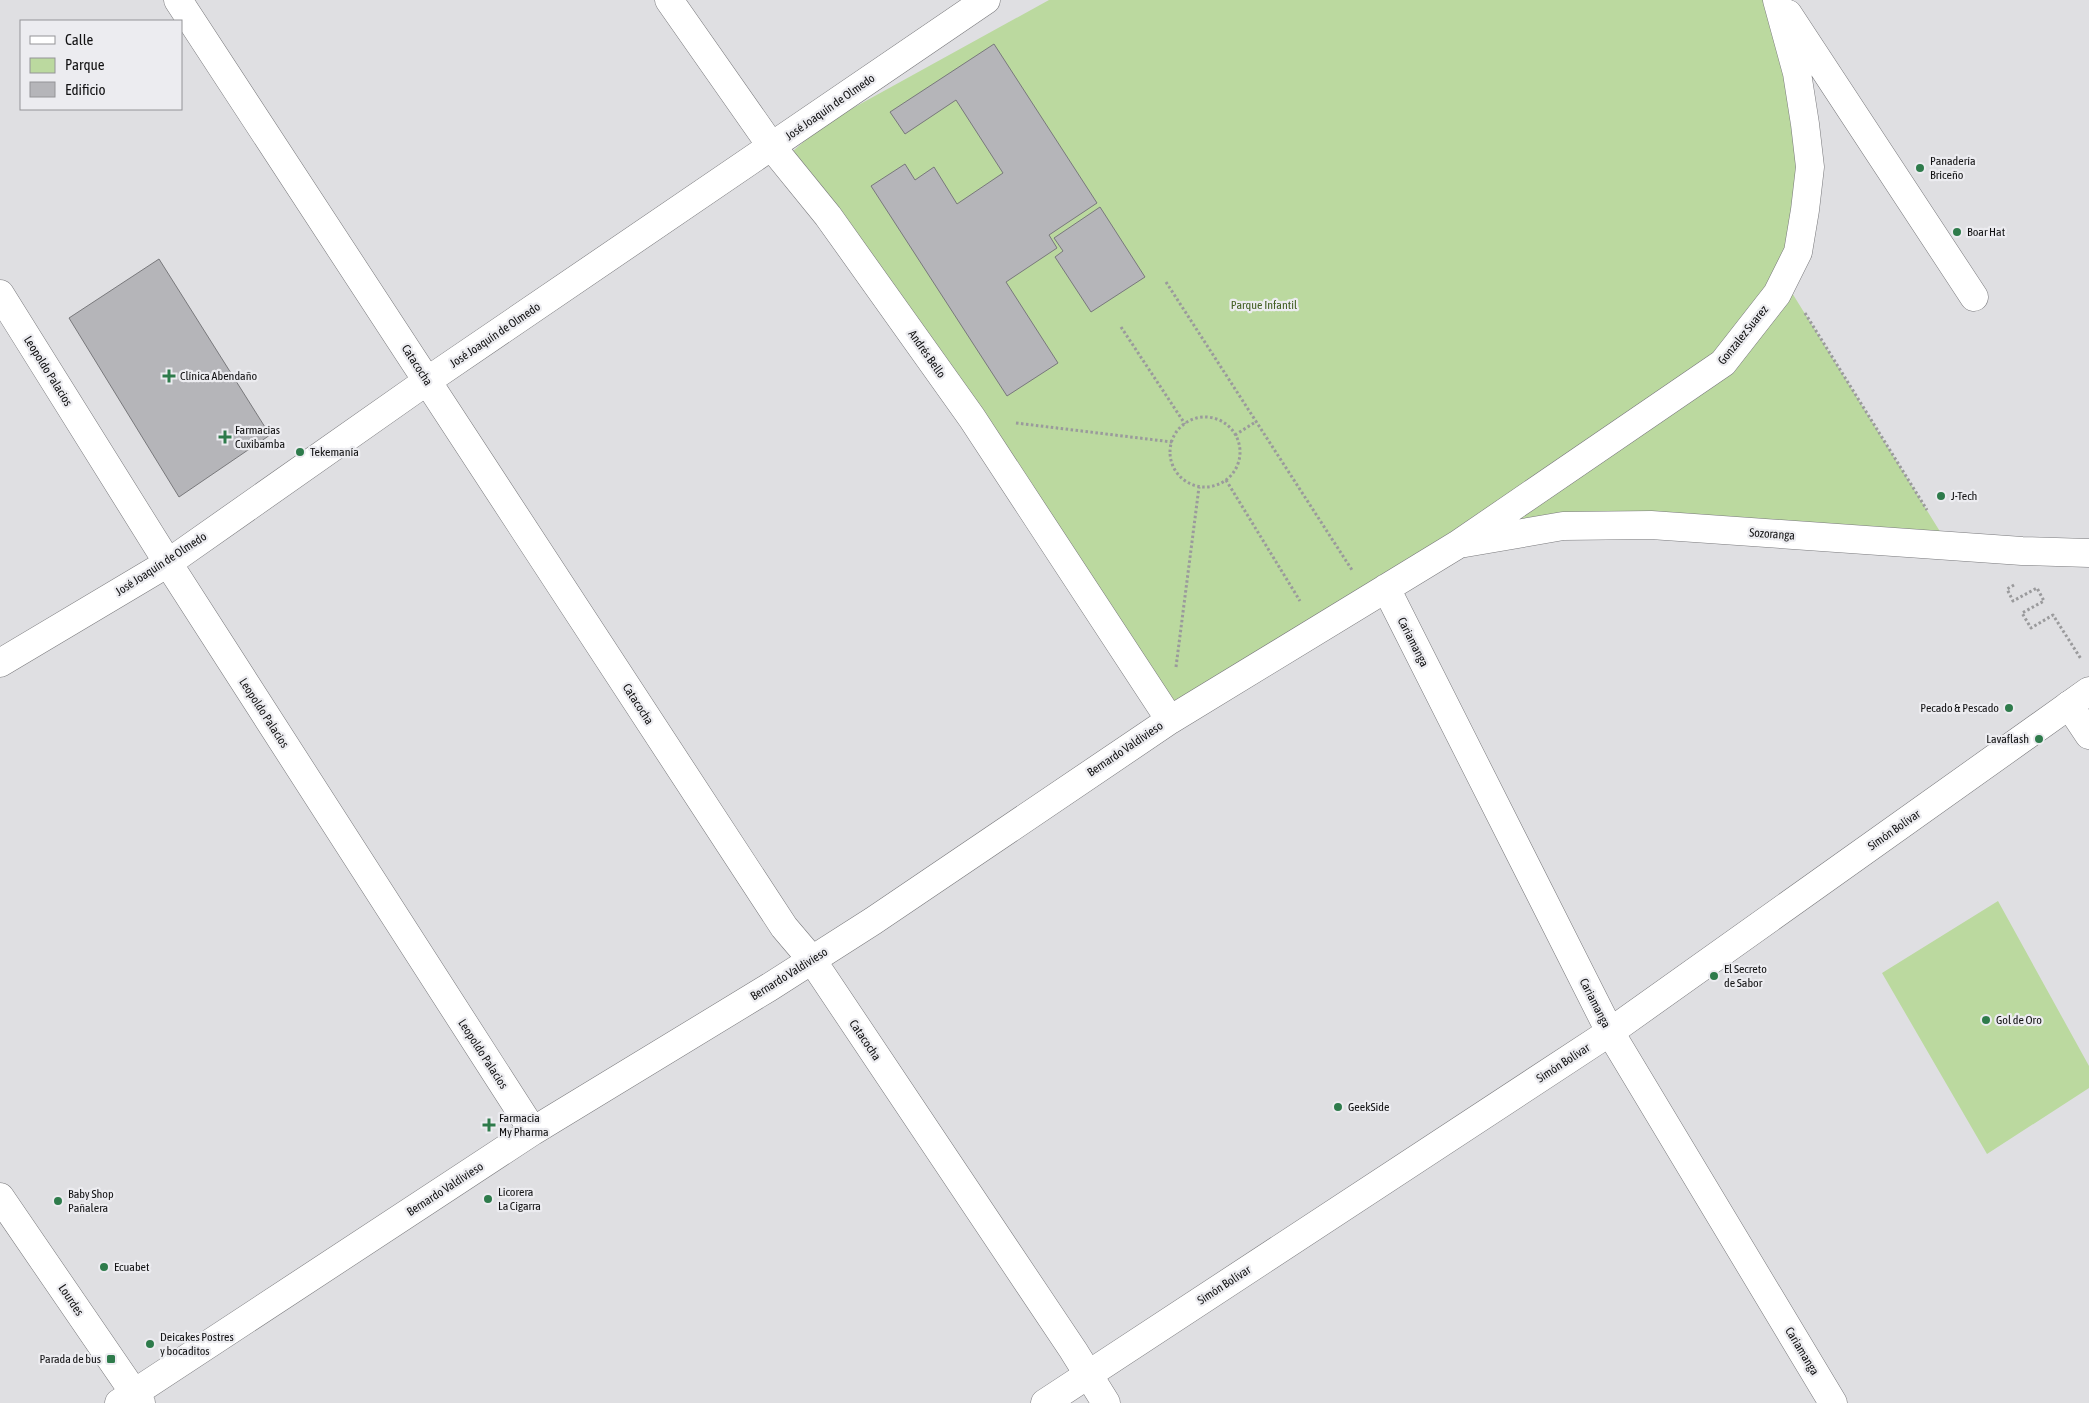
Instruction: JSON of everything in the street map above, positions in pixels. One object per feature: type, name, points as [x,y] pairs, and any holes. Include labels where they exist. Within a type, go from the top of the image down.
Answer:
[{"type":"street","name":"Catacocha","points":[[178,0],[784,927],[812,960],[1106,1403]]},
{"type":"street","name":"Andrés Bello","points":[[669,0],[772,147],[828,216],[972,418],[1170,720]]},
{"type":"street","name":"José Joaquín de Olmedo","points":[[0,664],[168,563],[427,381],[986,0]]},
{"type":"street","name":"Gonzalez Suarez","points":[[1457,545],[1723,363],[1777,294],[1798,252],[1810,167],[1797,73],[1778,0]]},
{"type":"street","points":[[1778,0],[1974,297]]},
{"type":"street","name":"Leopoldo Palacios","points":[[0,294],[168,563],[533,1131]]},
{"type":"street","name":"Sozoranga","points":[[1457,545],[1562,526],[1651,526],[2022,551],[2089,553]]},
{"type":"street","name":"Bernardo Valdivieso","points":[[132,1400],[533,1131],[812,960],[1170,720],[1457,545]]},
{"type":"street","name":"Cariamanga","points":[[1378,593],[1610,1032],[1833,1403]]},
{"type":"street","points":[[2079,698],[2089,735]]},
{"type":"street","name":"Simón Bolívar","points":[[1045,1403],[1610,1032],[2079,698]]},
{"type":"street","name":"Lourdes","points":[[0,1197],[132,1400]]},
{"type":"path","points":[[1784,280],[1949,546]]},
{"type":"path","points":[[1166,282],[1257,421],[1378,593]]},
{"type":"path","points":[[1122,327],[1185,424]]},
{"type":"path","points":[[1207,417],[1218,420],[1228,426],[1236,435],[1240,445],[1240,456],[1237,467],[1226,480],[1211,487],[1199,487],[1179,475],[1173,465],[1171,454],[1172,442],[1176,432],[1185,424],[1195,419],[1207,417]]},
{"type":"path","points":[[972,418],[1172,442]]},
{"type":"path","points":[[1236,435],[1257,421]]},
{"type":"path","points":[[1226,480],[1318,629]]},
{"type":"path","points":[[1170,720],[1199,487]]},
{"type":"path","points":[[2022,551],[2026,578],[2008,589],[2013,601],[2037,588],[2044,601],[2022,613],[2031,628],[2053,615],[2084,664]]},
{"type":"green space","name":"Parque Infantil","points":[[1049,0],[1777,0],[1805,124],[1784,280],[1949,546],[1651,525],[1457,545],[1170,720],[785,158],[824,124]]},
{"type":"green space","name":"Gol de Oro","points":[[1998,901],[2089,1066],[2089,1088],[1987,1154],[1882,973]]},
{"type":"building","points":[[994,44],[1097,203],[1049,235],[1057,248],[1006,282],[1058,363],[1007,396],[871,186],[905,164],[915,180],[934,167],[957,204],[1003,173],[956,100],[905,134],[890,112]]},
{"type":"building","points":[[1100,207],[1145,277],[1091,312],[1055,257],[1063,251],[1054,238]]},
{"type":"building","name":"Clínica Abendaño","points":[[159,259],[270,435],[179,497],[69,318]]},
{"type":"place","name":"Panadería Briceño","points":[[1920,168]]},
{"type":"place","name":"Boar Hat","points":[[1957,232]]},
{"type":"place","name":"Clínica Abendaño","points":[[169,376]]},
{"type":"place","name":"Farmacias Cuxibamba","points":[[225,437]]},
{"type":"place","name":"Tekemanía","points":[[300,452]]},
{"type":"place","name":"J-Tech","points":[[1941,496]]},
{"type":"place","name":"Pecado & Pescado","points":[[2009,708]]},
{"type":"place","name":"Lavaflash","points":[[2039,739]]},
{"type":"place","name":"El Secreto de Sabor","points":[[1714,976]]},
{"type":"place","name":"Gol de Oro","points":[[1986,1020]]},
{"type":"place","name":"GeekSide","points":[[1338,1107]]},
{"type":"place","name":"Farmacia My Pharma","points":[[489,1125]]},
{"type":"place","name":"Licorera La Cigarra","points":[[488,1199]]},
{"type":"place","name":"Baby Shop Pañalera","points":[[58,1201]]},
{"type":"place","name":"Ecuabet","points":[[104,1267]]},
{"type":"place","name":"Deicakes Postres y bocaditos","points":[[150,1344]]},
{"type":"place","name":"Parada de bus","points":[[111,1359]]}]
